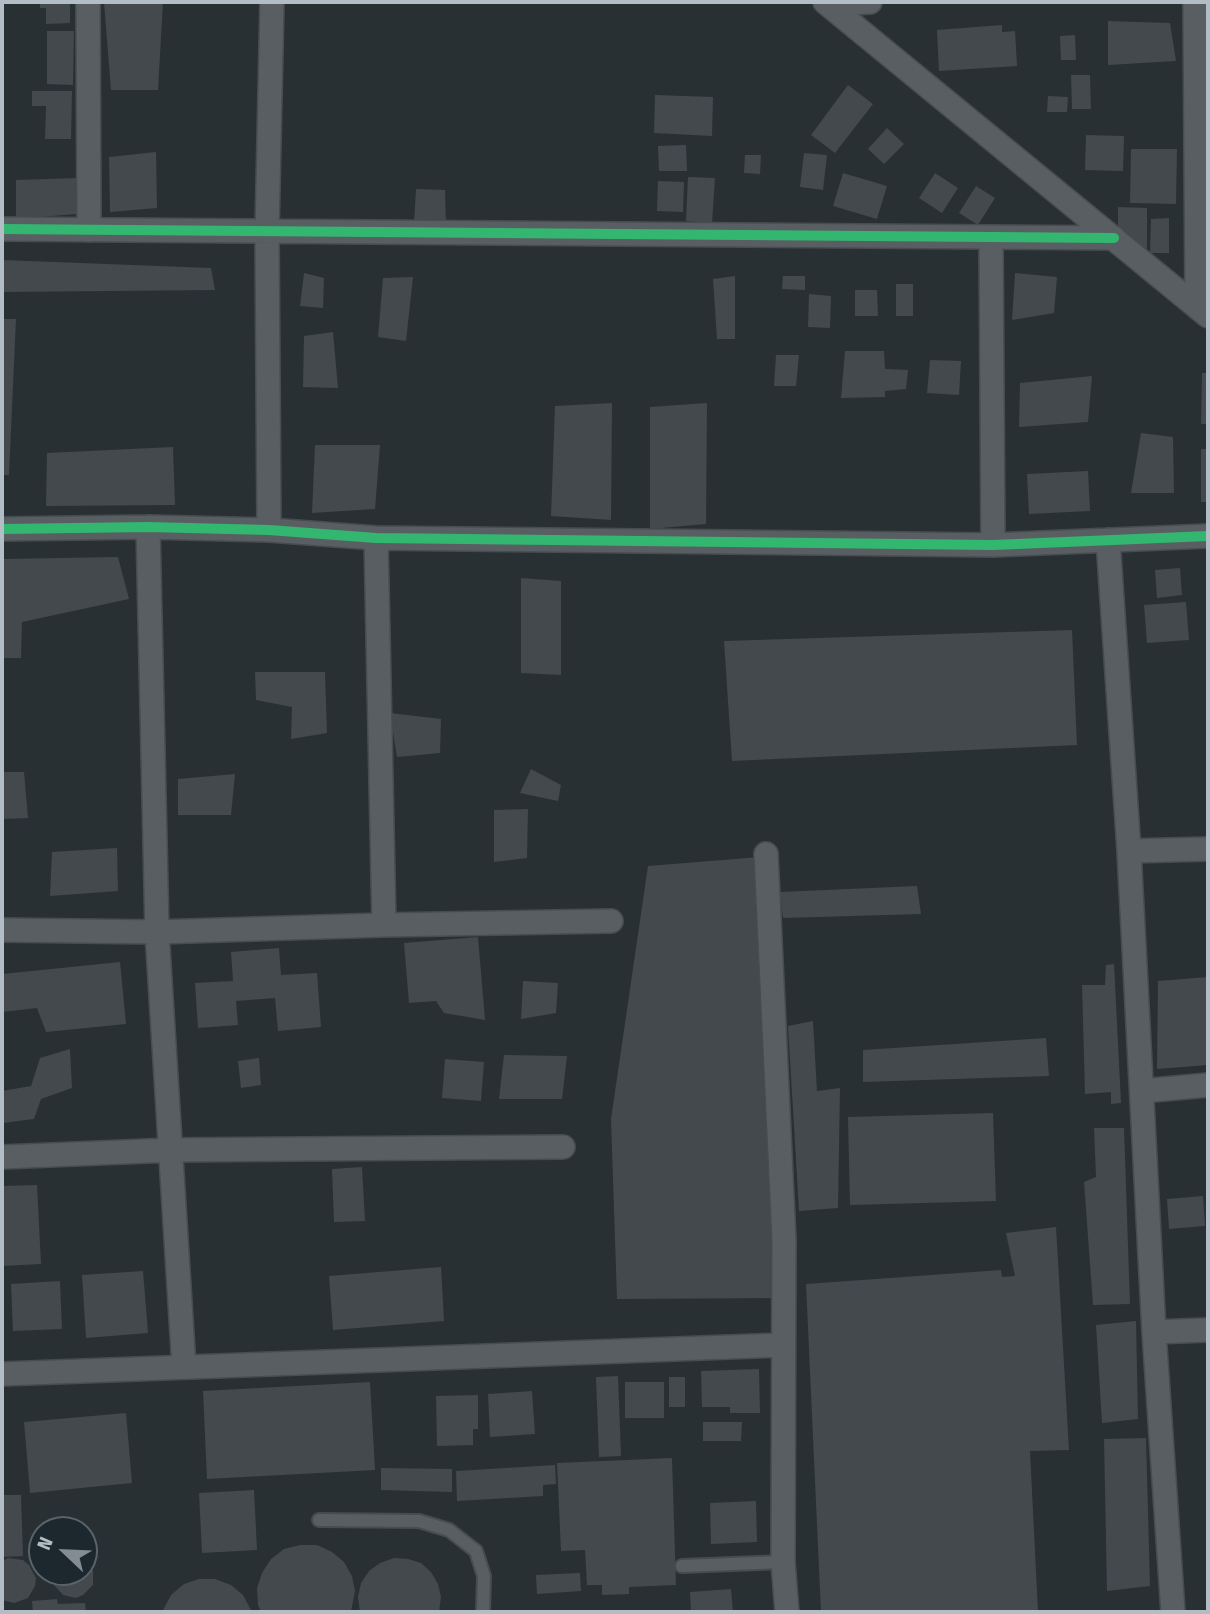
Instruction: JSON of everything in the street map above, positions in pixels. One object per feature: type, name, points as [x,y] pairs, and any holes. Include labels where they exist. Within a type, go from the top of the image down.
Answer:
[{"type":"street","points":[[88,2],[89,230]]},
{"type":"street","points":[[269,530],[267,232],[272,2]]},
{"type":"street","points":[[827,3],[870,2]]},
{"type":"street","points":[[1195,2],[1203,312]]},
{"type":"street","points":[[827,3],[1203,312]]},
{"type":"street","points":[[2,229],[1114,238]]},
{"type":"street","points":[[992,239],[993,545]]},
{"type":"street","points":[[148,527],[157,932],[184,1367]]},
{"type":"street","points":[[2,529],[148,527],[269,530],[376,538],[993,545],[1208,536]]},
{"type":"street","points":[[376,538],[384,925]]},
{"type":"street","points":[[1108,540],[1129,851],[1154,1332],[1173,1612]]},
{"type":"street","points":[[1129,851],[1208,849]]},
{"type":"street","points":[[766,854],[783,1240],[783,1562],[787,1612]]},
{"type":"street","points":[[2,930],[157,932],[611,921]]},
{"type":"street","points":[[1142,1091],[1208,1085]]},
{"type":"street","points":[[2,1157],[172,1150],[563,1147]]},
{"type":"street","points":[[1154,1332],[1208,1329]]},
{"type":"street","points":[[2,1374],[783,1345]]},
{"type":"lane","points":[[319,1520],[419,1521],[449,1530],[477,1551],[484,1576],[483,1612]]},
{"type":"lane","points":[[682,1566],[783,1562]]},
{"type":"building","points":[[40,2],[70,2],[70,23],[46,24],[46,8],[40,8]]},
{"type":"building","points":[[104,2],[163,2],[158,90],[111,90]]},
{"type":"building","points":[[1108,21],[1170,23],[1176,61],[1108,65]]},
{"type":"building","points":[[1002,25],[1002,32],[1015,31],[1017,66],[939,71],[937,30]]},
{"type":"building","points":[[47,31],[74,31],[73,85],[47,84]]},
{"type":"building","points":[[1075,35],[1076,60],[1061,60],[1060,36]]},
{"type":"building","points":[[1071,75],[1090,75],[1091,109],[1072,109]]},
{"type":"building","points":[[848,85],[873,104],[835,153],[811,135]]},
{"type":"building","points":[[32,91],[72,91],[71,139],[45,139],[46,106],[32,106]]},
{"type":"building","points":[[655,95],[713,97],[712,136],[654,133]]},
{"type":"building","points":[[1048,96],[1068,97],[1067,112],[1047,112]]},
{"type":"building","points":[[887,128],[904,144],[884,164],[868,149]]},
{"type":"building","points":[[1086,135],[1124,136],[1123,171],[1085,170]]},
{"type":"building","points":[[686,145],[687,171],[659,171],[658,146]]},
{"type":"building","points":[[1131,149],[1177,149],[1176,204],[1130,203]]},
{"type":"building","points":[[156,152],[157,208],[110,212],[109,157]]},
{"type":"building","points":[[804,153],[827,155],[823,190],[800,187]]},
{"type":"building","points":[[745,155],[761,155],[760,174],[744,173]]},
{"type":"building","points":[[843,173],[887,186],[877,219],[833,206]]},
{"type":"building","points":[[935,173],[958,188],[942,213],[919,198]]},
{"type":"building","points":[[688,177],[715,178],[712,223],[686,221]]},
{"type":"building","points":[[78,178],[76,214],[16,219],[16,180]]},
{"type":"building","points":[[658,181],[684,182],[683,212],[657,211]]},
{"type":"building","points":[[976,186],[995,198],[978,225],[959,213]]},
{"type":"building","points":[[416,189],[445,190],[446,223],[414,223]]},
{"type":"building","points":[[1118,207],[1147,208],[1147,256],[1118,237]]},
{"type":"building","points":[[1169,218],[1169,253],[1150,253],[1151,219]]},
{"type":"building","points":[[2,260],[211,268],[215,290],[2,292]]},
{"type":"building","points":[[304,273],[324,278],[323,308],[300,306]]},
{"type":"building","points":[[1015,273],[1057,277],[1054,313],[1012,320]]},
{"type":"building","points":[[735,276],[735,339],[717,339],[713,279]]},
{"type":"building","points":[[783,276],[805,276],[805,290],[782,289]]},
{"type":"building","points":[[413,277],[406,341],[378,337],[383,278]]},
{"type":"building","points":[[896,284],[913,284],[913,316],[896,316]]},
{"type":"building","points":[[855,290],[877,290],[878,316],[855,316]]},
{"type":"building","points":[[809,294],[831,296],[830,328],[808,327]]},
{"type":"building","points":[[2,319],[16,319],[9,475],[2,475]]},
{"type":"building","points":[[333,332],[338,388],[303,387],[304,336]]},
{"type":"building","points":[[845,351],[884,351],[885,369],[908,370],[906,389],[885,391],[885,397],[841,398]]},
{"type":"building","points":[[776,355],[799,355],[796,386],[774,386]]},
{"type":"building","points":[[930,360],[961,361],[959,395],[927,393]]},
{"type":"building","points":[[1202,373],[1208,373],[1208,424],[1201,424]]},
{"type":"building","points":[[1092,376],[1088,422],[1019,427],[1020,383]]},
{"type":"building","points":[[612,403],[611,520],[551,516],[555,406]]},
{"type":"building","points":[[707,403],[706,524],[650,529],[650,407]]},
{"type":"building","points":[[1141,433],[1173,437],[1174,493],[1131,493]]},
{"type":"building","points":[[315,445],[380,445],[375,509],[312,513]]},
{"type":"building","points":[[173,447],[175,505],[46,506],[47,453]]},
{"type":"building","points":[[1201,449],[1208,449],[1208,502],[1201,502]]},
{"type":"building","points":[[1088,471],[1090,511],[1029,514],[1027,474]]},
{"type":"building","points":[[118,557],[129,599],[22,622],[21,658],[2,658],[2,559]]},
{"type":"building","points":[[1180,568],[1182,595],[1157,598],[1155,570]]},
{"type":"building","points":[[521,578],[561,581],[561,675],[521,673]]},
{"type":"building","points":[[1186,602],[1189,640],[1147,643],[1144,605]]},
{"type":"building","points":[[1072,630],[1077,745],[732,761],[724,641]]},
{"type":"building","points":[[255,672],[325,672],[327,733],[291,739],[292,707],[256,700]]},
{"type":"building","points":[[390,713],[441,719],[440,753],[397,757]]},
{"type":"building","points":[[531,769],[561,785],[558,801],[520,793]]},
{"type":"building","points":[[2,772],[24,772],[28,818],[2,819]]},
{"type":"building","points":[[235,774],[231,815],[178,815],[178,779]]},
{"type":"building","points":[[528,809],[527,858],[494,862],[494,810]]},
{"type":"building","points":[[117,848],[118,891],[50,896],[52,852]]},
{"type":"building","points":[[760,857],[782,1298],[617,1299],[611,1119],[648,866]]},
{"type":"building","points":[[917,886],[921,914],[783,918],[779,892]]},
{"type":"building","points":[[478,937],[485,1020],[444,1013],[436,1001],[409,1003],[404,943]]},
{"type":"building","points":[[279,948],[281,975],[317,973],[321,1027],[278,1031],[275,998],[236,1001],[238,1025],[198,1028],[195,983],[233,981],[231,952]]},
{"type":"building","points":[[120,962],[126,1024],[46,1032],[37,1008],[2,1012],[2,974]]},
{"type":"building","points":[[1114,964],[1121,1103],[1111,1104],[1111,1092],[1085,1094],[1082,985],[1105,985],[1106,965]]},
{"type":"building","points":[[1208,977],[1208,1065],[1157,1069],[1158,981]]},
{"type":"building","points":[[523,981],[558,983],[556,1013],[521,1019]]},
{"type":"building","points":[[813,1021],[817,1091],[840,1088],[838,1208],[799,1211],[788,1026]]},
{"type":"building","points":[[1046,1038],[1049,1076],[863,1082],[863,1050]]},
{"type":"building","points":[[70,1049],[72,1088],[41,1099],[34,1119],[3,1123],[2,1091],[31,1086],[40,1058]]},
{"type":"building","points":[[504,1055],[567,1056],[562,1099],[499,1099]]},
{"type":"building","points":[[259,1058],[261,1085],[241,1088],[238,1061]]},
{"type":"building","points":[[445,1059],[484,1062],[481,1101],[442,1098]]},
{"type":"building","points":[[993,1113],[996,1201],[850,1205],[848,1117]]},
{"type":"building","points":[[1094,1128],[1124,1128],[1130,1304],[1093,1305],[1084,1182],[1096,1177]]},
{"type":"building","points":[[362,1167],[365,1221],[334,1222],[332,1169]]},
{"type":"building","points":[[37,1185],[41,1264],[2,1266],[2,1186]]},
{"type":"building","points":[[1203,1196],[1205,1226],[1169,1229],[1167,1199]]},
{"type":"building","points":[[1056,1227],[1069,1450],[1030,1451],[1038,1612],[821,1612],[806,1284],[1001,1270],[1002,1277],[1015,1276],[1006,1233]]},
{"type":"building","points":[[441,1267],[444,1321],[333,1330],[329,1276]]},
{"type":"building","points":[[143,1271],[148,1333],[86,1338],[82,1275]]},
{"type":"building","points":[[60,1281],[62,1329],[13,1331],[11,1284]]},
{"type":"building","points":[[1136,1321],[1138,1419],[1102,1423],[1096,1325]]},
{"type":"building","points":[[759,1369],[760,1413],[730,1413],[730,1407],[702,1407],[701,1371]]},
{"type":"building","points":[[618,1376],[621,1456],[599,1457],[596,1377]]},
{"type":"building","points":[[669,1377],[685,1377],[685,1407],[669,1407]]},
{"type":"building","points":[[370,1382],[375,1470],[207,1479],[203,1391]]},
{"type":"building","points":[[625,1382],[664,1382],[664,1418],[625,1418]]},
{"type":"building","points":[[532,1391],[535,1434],[490,1437],[488,1394]]},
{"type":"building","points":[[478,1395],[478,1429],[473,1429],[473,1445],[437,1446],[436,1396]]},
{"type":"building","points":[[126,1413],[132,1483],[30,1493],[24,1422]]},
{"type":"building","points":[[703,1422],[742,1422],[741,1441],[703,1441]]},
{"type":"building","points":[[1146,1438],[1150,1586],[1107,1591],[1104,1439]]},
{"type":"building","points":[[672,1458],[676,1585],[629,1587],[629,1594],[602,1595],[602,1585],[587,1585],[585,1550],[561,1551],[557,1463]]},
{"type":"building","points":[[555,1465],[556,1484],[543,1485],[543,1496],[457,1501],[456,1471]]},
{"type":"building","points":[[381,1468],[452,1469],[452,1492],[381,1490]]},
{"type":"building","points":[[254,1490],[257,1550],[202,1553],[199,1493]]},
{"type":"building","points":[[2,1495],[21,1495],[23,1556],[2,1557]]},
{"type":"building","points":[[756,1501],[757,1542],[711,1544],[710,1503]]},
{"type":"building","points":[[317,1545],[344,1562],[352,1576],[355,1591],[351,1612],[261,1612],[257,1588],[262,1573],[271,1559],[284,1549]]},
{"type":"building","points":[[8,1558],[23,1560],[28,1564],[28,1586],[35,1586],[28,1598],[14,1603],[2,1600],[2,1561]]},
{"type":"building","points":[[394,1558],[421,1563],[431,1572],[441,1597],[439,1612],[360,1612],[358,1597],[361,1583],[369,1571]]},
{"type":"building","points":[[580,1573],[581,1591],[537,1594],[536,1575]]},
{"type":"building","points":[[199,1579],[215,1579],[231,1585],[243,1595],[252,1612],[162,1612],[171,1595],[184,1584]]},
{"type":"building","points":[[55,1586],[92,1586],[76,1598],[63,1595]]},
{"type":"building","points":[[731,1589],[733,1612],[691,1612],[690,1592]]},
{"type":"building","points":[[57,1599],[58,1604],[85,1603],[86,1612],[33,1612],[32,1601]]},
{"type":"cycle path","points":[[2,229],[1114,238]]},
{"type":"cycle path","points":[[2,529],[148,527],[269,530],[376,538],[993,545],[1208,536]]}]
